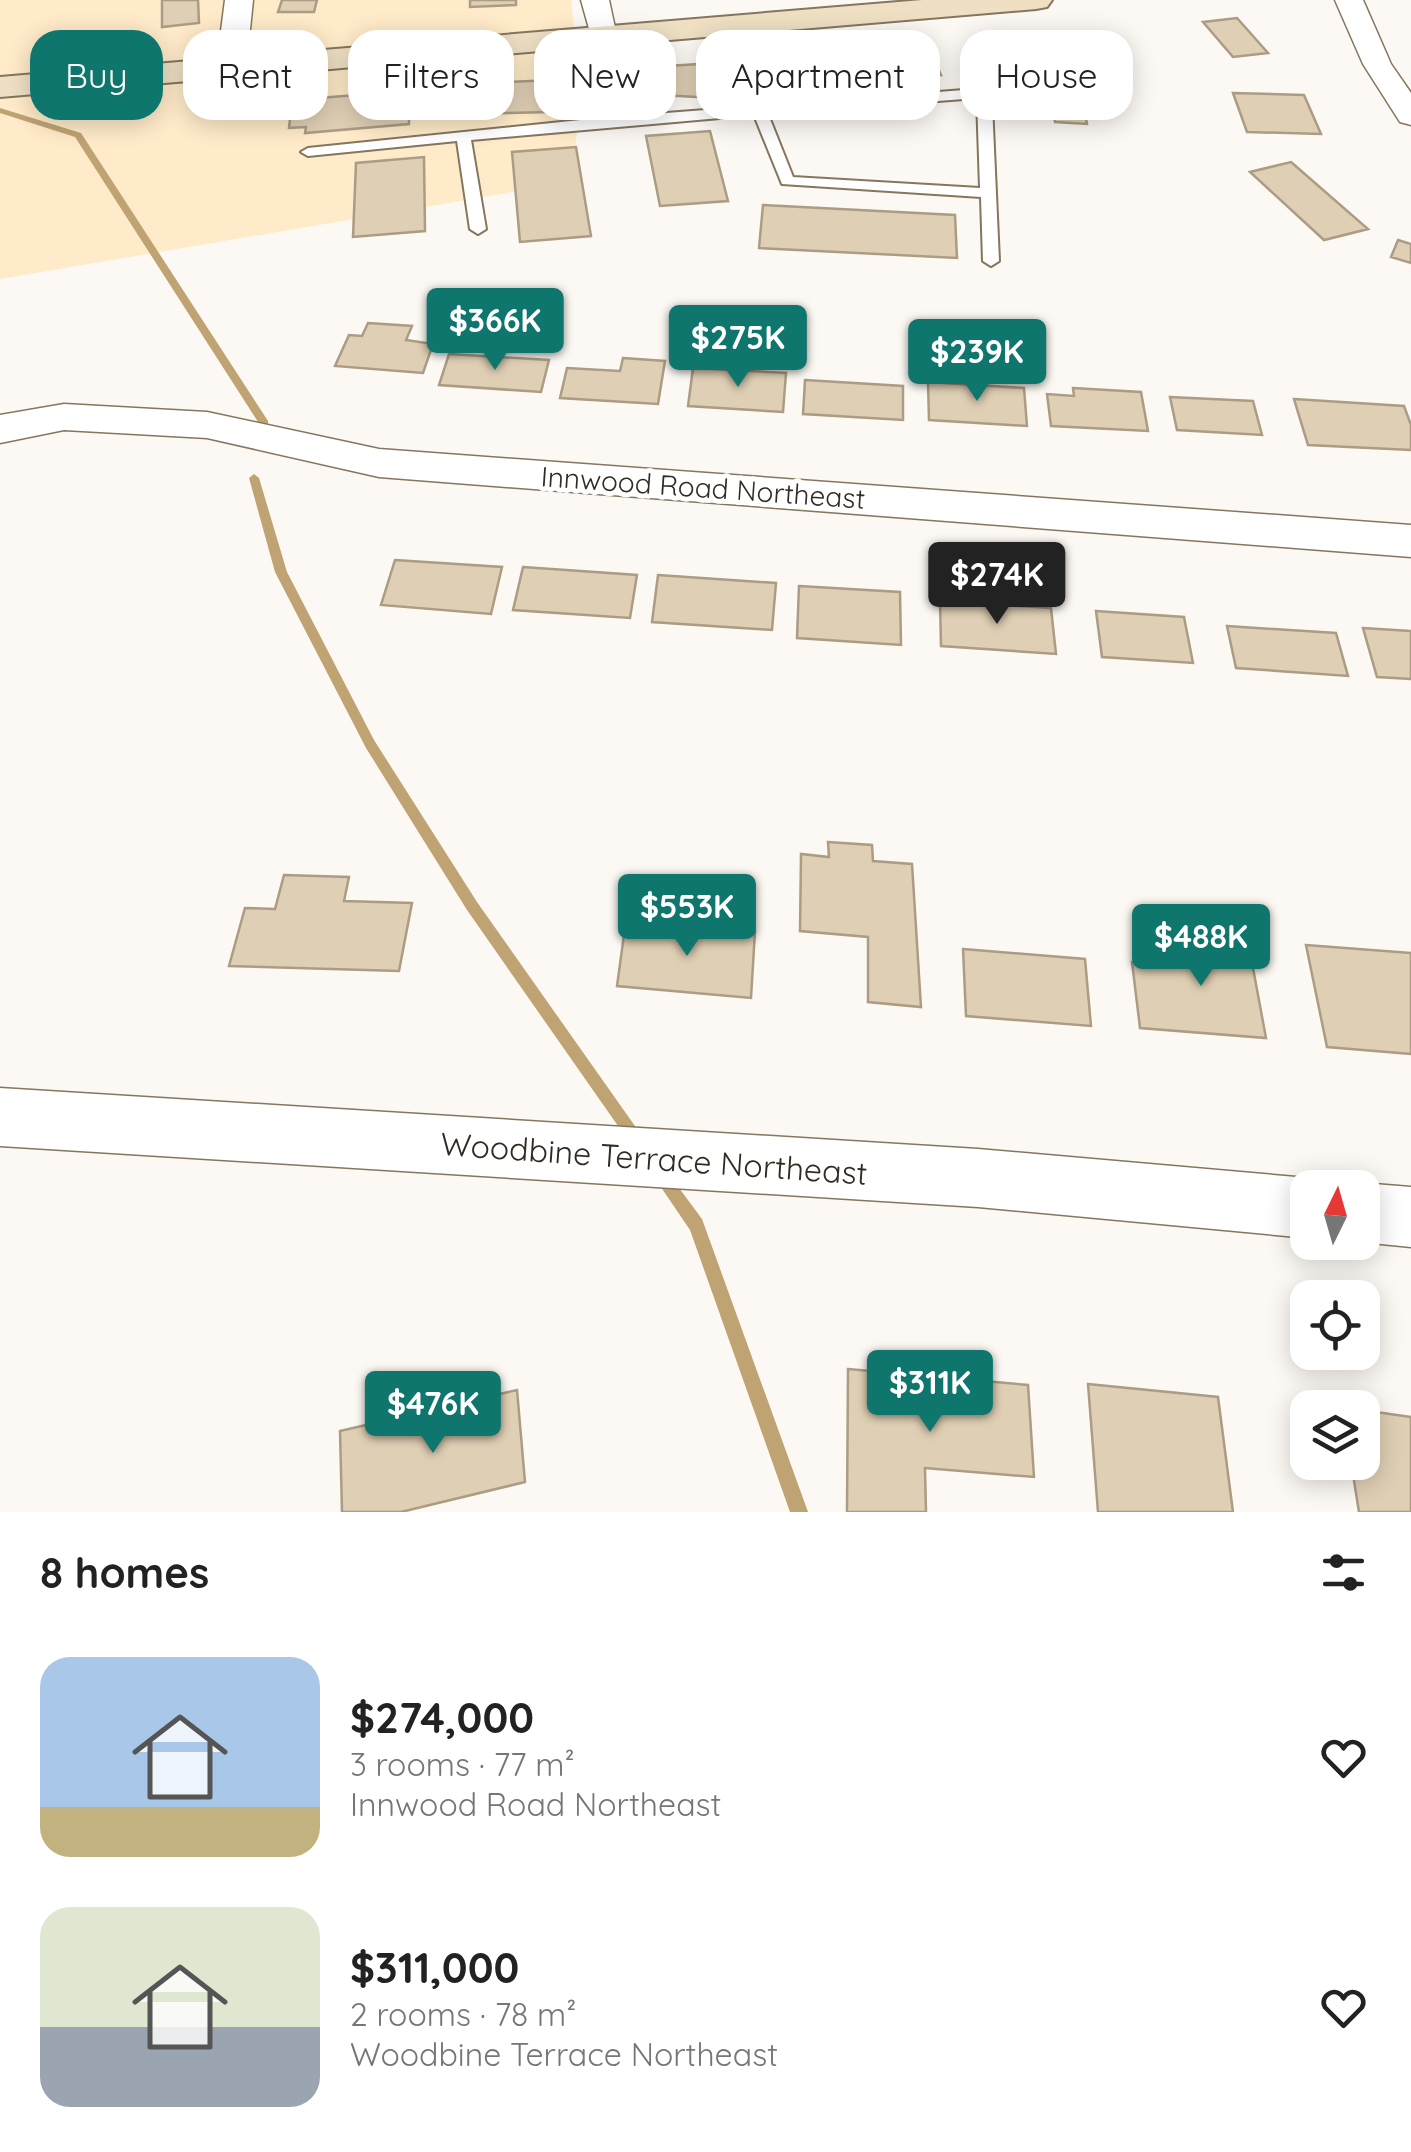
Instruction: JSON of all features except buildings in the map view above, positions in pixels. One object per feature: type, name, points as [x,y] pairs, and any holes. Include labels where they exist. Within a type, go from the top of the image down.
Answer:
[{"type":"main road","points":[[676,30],[973,2],[1036,0]]},
{"type":"main road","points":[[328,61],[534,43]]},
{"type":"main road","points":[[0,87],[183,73]]},
{"type":"street","points":[[236,30],[239,0]]},
{"type":"street","points":[[595,0],[601,30]]},
{"type":"street","points":[[1349,0],[1378,64],[1411,116]]},
{"type":"street","name":"Innwood Road Northeast","points":[[0,429],[64,417],[128,419],[208,426],[379,463],[1411,541]]},
{"type":"street","name":"Woodbine Terrace Northeast","points":[[0,1117],[978,1178],[1290,1206]]},
{"type":"street","points":[[1380,1215],[1411,1218]]},
{"type":"lane","points":[[308,152],[696,115]]},
{"type":"lane","points":[[763,120],[787,181],[988,192]]},
{"type":"lane","points":[[985,120],[991,261]]},
{"type":"lane","points":[[463,136],[478,229]]},
{"type":"shaded area","points":[[0,0],[571,0],[574,30],[534,30],[534,120],[578,120],[572,182],[0,279]]},
{"type":"waterway","points":[[0,110],[78,135],[264,423]]},
{"type":"waterway","points":[[254,478],[281,572],[370,744],[472,906],[637,1141]]},
{"type":"waterway","points":[[660,1174],[696,1225],[799,1512]]}]
